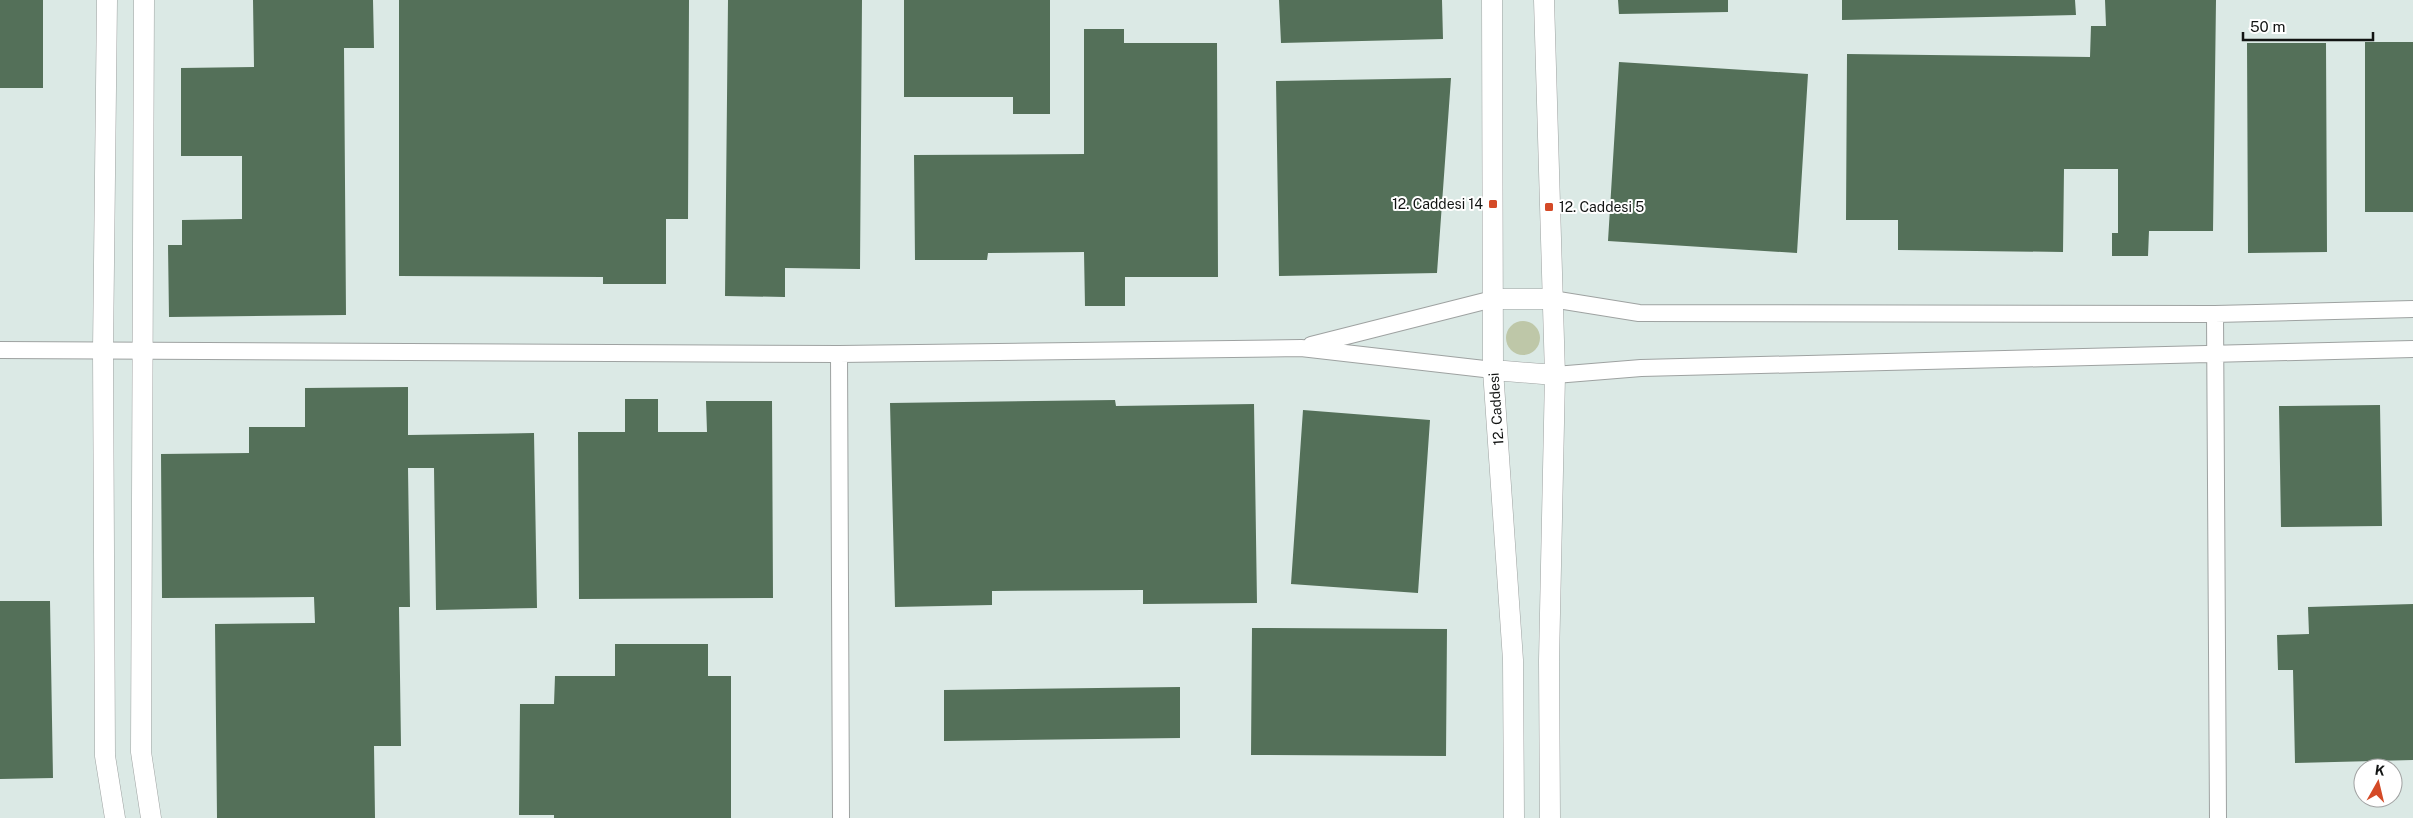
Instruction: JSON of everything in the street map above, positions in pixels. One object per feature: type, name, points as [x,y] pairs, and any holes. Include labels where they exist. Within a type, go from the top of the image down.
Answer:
[{"type":"street","points":[[108,0],[103,351],[105,756],[115,818]]},
{"type":"street","points":[[144,0],[141,752],[151,818]]},
{"type":"street","name":"12. Caddesi","points":[[1492,0],[1493,370],[1513,660],[1514,818]]},
{"type":"street","points":[[1544,0],[1554,376],[1549,661],[1550,818]]},
{"type":"street","points":[[1301,348],[1493,299],[1552,299],[1639,313],[2215,314],[2413,309]]},
{"type":"street","points":[[2215,314],[2218,818]]},
{"type":"street","points":[[0,350],[839,354],[1301,348],[1554,376],[1641,368],[2413,349]]},
{"type":"street","points":[[839,354],[841,818]]},
{"type":"shaded area","points":[[0,0],[2413,0],[2413,818],[0,818]]},
{"type":"green space","points":[[1523,321],[1535,326],[1540,338],[1535,350],[1523,355],[1511,350],[1506,338],[1511,326]]},
{"type":"building","points":[[0,0],[43,0],[43,88],[0,88]]},
{"type":"building","points":[[253,0],[373,0],[374,48],[344,48],[346,315],[169,317],[168,245],[182,245],[182,220],[242,219],[242,156],[181,156],[181,68],[254,67]]},
{"type":"building","points":[[399,0],[689,0],[688,219],[666,219],[666,284],[603,284],[603,277],[399,276]]},
{"type":"building","points":[[728,0],[862,0],[860,269],[785,268],[785,297],[725,296]]},
{"type":"building","points":[[904,0],[1050,0],[1050,114],[1013,114],[1013,97],[904,97]]},
{"type":"building","points":[[1279,0],[1442,0],[1443,39],[1281,43]]},
{"type":"building","points":[[1618,0],[1728,0],[1728,12],[1619,14]]},
{"type":"building","points":[[1842,0],[2075,0],[2076,15],[1842,20]]},
{"type":"building","points":[[2105,0],[2216,0],[2213,231],[2149,231],[2148,256],[2112,256],[2112,233],[2118,233],[2118,169],[2064,169],[2063,252],[1898,250],[1898,220],[1846,220],[1847,54],[2090,57],[2091,26],[2106,26]]},
{"type":"building","points":[[1084,29],[1124,29],[1124,43],[1217,43],[1218,277],[1125,277],[1125,306],[1085,306],[1084,252],[988,253],[987,260],[915,260],[914,155],[1084,154]]},
{"type":"building","points":[[2365,42],[2413,42],[2413,212],[2365,212]]},
{"type":"building","points":[[2247,43],[2326,43],[2327,252],[2248,253]]},
{"type":"building","points":[[1619,62],[1808,74],[1797,253],[1608,241]]},
{"type":"building","points":[[1451,78],[1437,273],[1279,276],[1276,81]]},
{"type":"building","points":[[408,387],[408,435],[534,433],[537,608],[436,610],[434,468],[408,468],[410,607],[399,607],[401,746],[374,746],[375,818],[217,818],[215,624],[315,623],[314,597],[162,598],[161,454],[249,453],[249,427],[305,427],[305,388]]},
{"type":"building","points":[[625,399],[658,399],[658,432],[707,432],[706,401],[772,401],[773,598],[579,599],[578,432],[625,432]]},
{"type":"building","points":[[1115,400],[1116,406],[1254,404],[1257,603],[1143,604],[1143,590],[992,591],[992,605],[895,607],[890,403]]},
{"type":"building","points":[[2380,405],[2382,526],[2281,527],[2279,406]]},
{"type":"building","points":[[1303,410],[1430,420],[1418,593],[1291,584]]},
{"type":"building","points":[[0,601],[50,601],[53,778],[0,779]]},
{"type":"building","points":[[2413,604],[2413,760],[2403,760],[2403,758],[2353,758],[2353,762],[2295,763],[2293,670],[2278,670],[2277,635],[2309,634],[2308,607]]},
{"type":"building","points":[[1252,628],[1447,629],[1446,756],[1251,755]]},
{"type":"building","points":[[615,644],[708,644],[708,676],[731,676],[731,818],[554,818],[554,815],[519,815],[520,704],[554,704],[555,676],[615,676]]},
{"type":"building","points":[[1180,687],[1180,738],[944,741],[944,690]]},
{"type":"place","name":"12. Caddesi 14","points":[[1493,204]]},
{"type":"place","name":"12. Caddesi 5","points":[[1549,207]]}]
